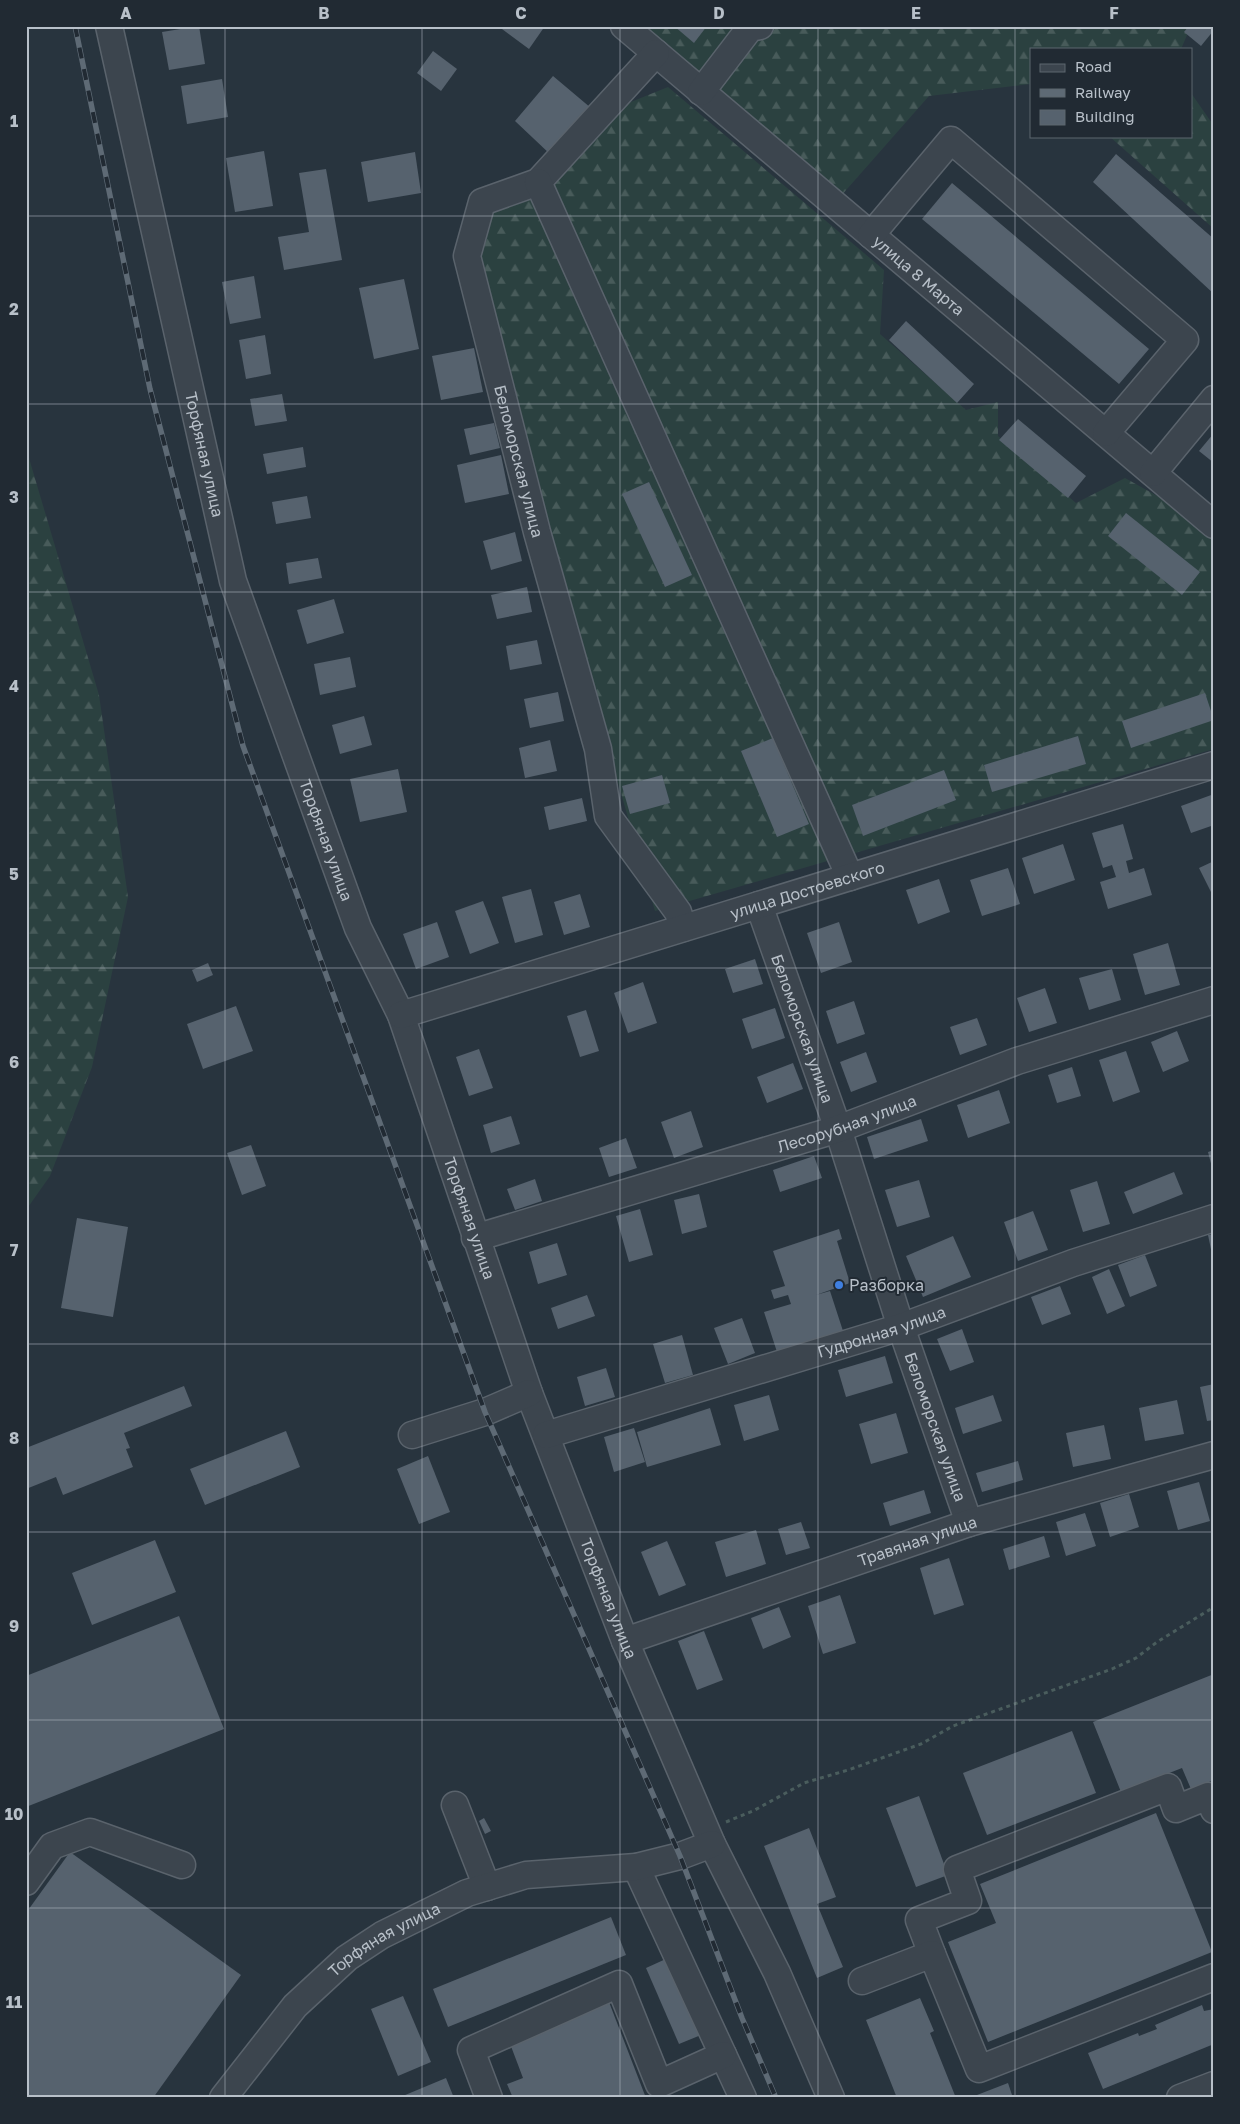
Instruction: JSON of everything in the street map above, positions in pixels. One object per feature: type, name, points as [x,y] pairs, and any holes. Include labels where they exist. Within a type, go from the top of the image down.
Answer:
[{"type":"street","name":"Торфяная улица","points":[[109,26],[234,581],[358,928],[400,1015],[529,1393],[625,1641],[709,1837],[680,1856],[636,1868],[526,1875],[466,1893],[382,1935],[347,1958],[295,2006],[223,2098]]},
{"type":"street","name":"улица 8 Марта","points":[[624,26],[1214,525]]},
{"type":"street","points":[[701,92],[750,28],[760,26]]},
{"type":"street","name":"Беломорская улица","points":[[656,53],[538,182],[482,202],[467,256],[537,532],[598,749],[608,816],[678,912],[683,928]]},
{"type":"street","points":[[871,235],[951,140],[1185,340],[1106,433]]},
{"type":"street","points":[[538,182],[850,877]]},
{"type":"street","points":[[1153,473],[1214,399]]},
{"type":"street","name":"улица Достоевского","points":[[400,1015],[1214,765]]},
{"type":"street","name":"Беломорская улица","points":[[759,905],[838,1129],[902,1327],[969,1523]]},
{"type":"street","name":"Лесорубная улица","points":[[475,1238],[838,1129],[1017,1061],[1214,1000]]},
{"type":"street","name":"Гудронная улица","points":[[546,1435],[902,1327],[1073,1263],[1214,1218]]},
{"type":"street","points":[[412,1435],[484,1412],[529,1393]]},
{"type":"street","name":"Травяная улица","points":[[625,1641],[969,1523],[1214,1455]]},
{"type":"street","points":[[1214,1810],[1208,1796],[1176,1809],[1168,1788],[957,1869],[968,1901],[919,1920],[979,2069],[1214,1977]]},
{"type":"street","points":[[455,1805],[487,1887]]},
{"type":"street","points":[[26,1882],[52,1846],[90,1832],[182,1865]]},
{"type":"street","points":[[709,1837],[777,1973],[831,2098]]},
{"type":"street","points":[[636,1868],[743,2098]]},
{"type":"street","points":[[862,1981],[932,1954]]},
{"type":"street","points":[[489,2098],[471,2050],[618,1984],[661,2091],[723,2055]]},
{"type":"street","points":[[1180,2098],[1214,2085]]},
{"type":"path","points":[[709,1837],[804,1783],[848,1770],[921,1744],[953,1726],[1112,1669],[1136,1658],[1157,1642],[1214,1607]]},
{"type":"green space","points":[[636,26],[1191,26],[1181,48],[1030,48],[1030,84],[929,96],[840,197]]},
{"type":"green space","points":[[668,87],[884,270],[880,334],[966,410],[998,402],[998,436],[1076,503],[1125,478],[1186,512],[1214,537],[1214,749],[655,911],[590,686],[478,267],[490,213],[616,108]]},
{"type":"green space","points":[[1192,94],[1214,126],[1214,229],[1111,138],[1192,138]]},
{"type":"green space","points":[[26,448],[99,695],[128,897],[92,1067],[50,1176],[26,1210]]},
{"type":"building","points":[[199,26],[205,64],[169,70],[162,32]]},
{"type":"building","points":[[498,26],[545,26],[529,49]]},
{"type":"building","points":[[674,26],[707,26],[694,43]]},
{"type":"building","points":[[1189,26],[1214,26],[1214,30],[1201,46],[1184,32]]},
{"type":"building","points":[[433,51],[457,69],[441,91],[417,73]]},
{"type":"building","points":[[553,76],[591,108],[551,155],[515,121]]},
{"type":"building","points":[[222,79],[228,117],[187,124],[181,86]]},
{"type":"building","points":[[264,151],[273,206],[235,212],[226,158]]},
{"type":"building","points":[[415,152],[421,193],[368,202],[361,162]]},
{"type":"building","points":[[1116,154],[1214,239],[1214,294],[1093,182]]},
{"type":"building","points":[[326,169],[342,260],[284,270],[278,237],[309,232],[299,173]]},
{"type":"building","points":[[952,183],[1149,349],[1119,384],[922,219]]},
{"type":"building","points":[[254,276],[261,318],[230,324],[222,282]]},
{"type":"building","points":[[404,279],[419,349],[374,359],[359,288]]},
{"type":"building","points":[[906,321],[974,384],[957,403],[889,340]]},
{"type":"building","points":[[265,335],[271,374],[246,379],[239,340]]},
{"type":"building","points":[[474,348],[483,392],[441,400],[432,356]]},
{"type":"building","points":[[282,394],[287,421],[255,426],[250,399]]},
{"type":"building","points":[[1018,419],[1086,476],[1068,498],[999,440]]},
{"type":"building","points":[[494,423],[500,448],[470,455],[464,429]]},
{"type":"building","points":[[1214,433],[1214,463],[1199,451]]},
{"type":"building","points":[[303,447],[306,467],[267,474],[263,454]]},
{"type":"building","points":[[501,455],[509,494],[465,503],[457,465]]},
{"type":"building","points":[[649,482],[692,575],[665,587],[622,494]]},
{"type":"building","points":[[307,496],[311,518],[276,524],[272,502]]},
{"type":"building","points":[[1126,513],[1200,572],[1182,595],[1108,536]]},
{"type":"building","points":[[515,532],[522,561],[491,570],[483,541]]},
{"type":"building","points":[[318,558],[322,578],[289,584],[286,563]]},
{"type":"building","points":[[527,587],[532,612],[497,619],[491,595]]},
{"type":"building","points":[[334,599],[344,633],[307,644],[297,610]]},
{"type":"building","points":[[537,640],[542,664],[510,670],[506,646]]},
{"type":"building","points":[[350,657],[356,687],[320,695],[314,664]]},
{"type":"building","points":[[558,692],[564,721],[530,728],[524,699]]},
{"type":"building","points":[[1205,693],[1214,720],[1131,748],[1122,721]]},
{"type":"building","points":[[364,716],[372,745],[340,754],[332,725]]},
{"type":"building","points":[[1078,736],[1086,764],[992,792],[984,765]]},
{"type":"building","points":[[773,738],[809,824],[777,837],[741,751]]},
{"type":"building","points":[[550,740],[557,771],[525,778],[519,748]]},
{"type":"building","points":[[398,769],[407,812],[360,822],[350,779]]},
{"type":"building","points":[[944,770],[956,800],[863,836],[852,805]]},
{"type":"building","points":[[662,775],[670,803],[630,814],[622,786]]},
{"type":"building","points":[[1214,794],[1214,825],[1191,833],[1181,806]]},
{"type":"building","points":[[582,798],[587,821],[549,830],[544,807]]},
{"type":"building","points":[[1123,824],[1133,859],[1126,861],[1129,873],[1144,868],[1152,895],[1108,909],[1100,882],[1116,877],[1112,865],[1103,868],[1092,833]]},
{"type":"building","points":[[1063,844],[1075,880],[1034,894],[1022,858]]},
{"type":"building","points":[[1214,861],[1214,898],[1199,868]]},
{"type":"building","points":[[1008,868],[1020,904],[982,916],[970,880]]},
{"type":"building","points":[[939,879],[950,912],[918,924],[906,890]]},
{"type":"building","points":[[531,889],[543,935],[515,943],[502,897]]},
{"type":"building","points":[[580,894],[590,927],[564,935],[554,902]]},
{"type":"building","points":[[483,901],[499,943],[470,954],[455,911]]},
{"type":"building","points":[[437,922],[449,957],[416,969],[403,934]]},
{"type":"building","points":[[839,922],[852,962],[821,973],[807,933]]},
{"type":"building","points":[[1168,943],[1180,985],[1145,995],[1133,954]]},
{"type":"building","points":[[755,959],[763,984],[733,993],[725,969]]},
{"type":"building","points":[[208,963],[213,975],[197,982],[192,970]]},
{"type":"building","points":[[1112,969],[1121,1000],[1089,1010],[1079,978]]},
{"type":"building","points":[[643,982],[657,1023],[628,1033],[614,993]]},
{"type":"building","points":[[1045,988],[1057,1023],[1029,1032],[1017,998]]},
{"type":"building","points":[[854,1001],[865,1034],[837,1044],[826,1011]]},
{"type":"building","points":[[236,1006],[253,1051],[203,1069],[187,1024]]},
{"type":"building","points":[[775,1008],[785,1038],[752,1049],[742,1019]]},
{"type":"building","points":[[586,1010],[599,1051],[580,1057],[567,1016]]},
{"type":"building","points":[[977,1018],[987,1045],[960,1055],[950,1027]]},
{"type":"building","points":[[1177,1031],[1189,1061],[1163,1072],[1151,1042]]},
{"type":"building","points":[[479,1049],[493,1088],[469,1096],[456,1057]]},
{"type":"building","points":[[1126,1051],[1140,1092],[1113,1102],[1099,1060]]},
{"type":"building","points":[[866,1052],[877,1082],[851,1092],[840,1062]]},
{"type":"building","points":[[793,1063],[803,1089],[767,1103],[757,1077]]},
{"type":"building","points":[[1072,1067],[1081,1096],[1057,1103],[1048,1075]]},
{"type":"building","points":[[999,1090],[1010,1123],[968,1138],[957,1105]]},
{"type":"building","points":[[691,1111],[703,1147],[674,1158],[661,1122]]},
{"type":"building","points":[[511,1116],[520,1144],[491,1153],[483,1125]]},
{"type":"building","points":[[921,1119],[928,1141],[874,1159],[867,1137]]},
{"type":"building","points":[[626,1138],[637,1168],[609,1177],[599,1148]]},
{"type":"building","points":[[251,1145],[266,1186],[242,1195],[227,1153]]},
{"type":"building","points":[[1214,1150],[1214,1171],[1213,1171],[1208,1152]]},
{"type":"building","points":[[814,1156],[822,1178],[780,1192],[773,1170]]},
{"type":"building","points":[[1174,1172],[1183,1194],[1133,1214],[1124,1192]]},
{"type":"building","points":[[535,1179],[542,1201],[515,1210],[507,1189]]},
{"type":"building","points":[[919,1180],[930,1217],[897,1227],[885,1190]]},
{"type":"building","points":[[1097,1181],[1110,1224],[1083,1232],[1070,1190]]},
{"type":"building","points":[[699,1194],[707,1227],[682,1234],[674,1200]]},
{"type":"building","points":[[640,1209],[653,1255],[629,1262],[616,1216]]},
{"type":"building","points":[[1033,1211],[1048,1250],[1018,1261],[1004,1222]]},
{"type":"building","points":[[77,1218],[128,1227],[113,1317],[61,1308]]},
{"type":"building","points":[[839,1229],[842,1239],[837,1241],[850,1283],[816,1295],[830,1291],[843,1331],[777,1352],[764,1312],[791,1304],[788,1295],[774,1299],[771,1290],[785,1286],[773,1251]]},
{"type":"building","points":[[1214,1234],[1214,1259],[1213,1259],[1208,1235]]},
{"type":"building","points":[[953,1236],[971,1277],[923,1297],[906,1256]]},
{"type":"building","points":[[557,1243],[567,1275],[538,1284],[529,1252]]},
{"type":"building","points":[[1145,1255],[1157,1286],[1130,1297],[1118,1265]]},
{"type":"building","points":[[1109,1269],[1125,1306],[1107,1314],[1092,1277]]},
{"type":"building","points":[[1060,1286],[1071,1314],[1042,1325],[1031,1297]]},
{"type":"building","points":[[587,1295],[595,1316],[558,1329],[551,1308]]},
{"type":"building","points":[[742,1318],[755,1353],[728,1364],[714,1328]]},
{"type":"building","points":[[962,1329],[974,1362],[950,1371],[937,1339]]},
{"type":"building","points":[[682,1335],[693,1375],[665,1383],[653,1344]]},
{"type":"building","points":[[885,1356],[893,1383],[846,1397],[838,1370]]},
{"type":"building","points":[[606,1368],[615,1397],[585,1406],[577,1377]]},
{"type":"building","points":[[1214,1384],[1214,1420],[1207,1421],[1200,1387]]},
{"type":"building","points":[[184,1386],[192,1406],[124,1433],[130,1448],[126,1449],[133,1467],[63,1495],[56,1477],[26,1489],[26,1448]]},
{"type":"building","points":[[769,1395],[779,1430],[744,1441],[734,1405]]},
{"type":"building","points":[[993,1395],[1002,1421],[963,1434],[955,1408]]},
{"type":"building","points":[[1177,1400],[1184,1434],[1145,1441],[1139,1408]]},
{"type":"building","points":[[710,1408],[721,1445],[647,1467],[637,1432]]},
{"type":"building","points":[[896,1413],[908,1453],[871,1464],[859,1424]]},
{"type":"building","points":[[1104,1425],[1111,1459],[1073,1467],[1066,1433]]},
{"type":"building","points":[[634,1428],[645,1462],[614,1472],[604,1437]]},
{"type":"building","points":[[286,1431],[300,1467],[205,1505],[190,1469]]},
{"type":"building","points":[[428,1456],[450,1512],[419,1524],[397,1469]]},
{"type":"building","points":[[1018,1461],[1023,1480],[982,1492],[976,1473]]},
{"type":"building","points":[[1199,1482],[1210,1521],[1178,1530],[1167,1491]]},
{"type":"building","points":[[924,1490],[931,1513],[890,1526],[883,1503]]},
{"type":"building","points":[[1129,1494],[1139,1527],[1110,1537],[1100,1503]]},
{"type":"building","points":[[1085,1513],[1096,1546],[1066,1556],[1056,1522]]},
{"type":"building","points":[[801,1522],[810,1548],[786,1555],[778,1529]]},
{"type":"building","points":[[756,1530],[766,1564],[726,1577],[715,1542]]},
{"type":"building","points":[[1044,1536],[1050,1557],[1009,1570],[1003,1549]]},
{"type":"building","points":[[155,1540],[176,1592],[92,1625],[72,1573]]},
{"type":"building","points":[[667,1541],[686,1585],[659,1596],[641,1552]]},
{"type":"building","points":[[949,1558],[964,1605],[934,1615],[920,1568]]},
{"type":"building","points":[[840,1595],[856,1643],[823,1654],[808,1606]]},
{"type":"building","points":[[779,1607],[791,1637],[763,1649],[751,1618]]},
{"type":"building","points":[[179,1616],[224,1729],[26,1807],[26,1676]]},
{"type":"building","points":[[704,1631],[723,1680],[697,1690],[678,1641]]},
{"type":"building","points":[[1214,1674],[1214,1780],[1191,1789],[1182,1768],[1121,1792],[1093,1722]]},
{"type":"building","points":[[1072,1731],[1096,1793],[987,1835],[963,1773]]},
{"type":"building","points":[[919,1796],[948,1875],[916,1887],[886,1808]]},
{"type":"building","points":[[1156,1813],[1212,1952],[988,2042],[948,1942],[996,1923],[980,1884]]},
{"type":"building","points":[[484,1818],[491,1831],[485,1834],[479,1821]]},
{"type":"building","points":[[809,1828],[836,1897],[817,1904],[843,1967],[817,1978],[764,1846]]},
{"type":"building","points":[[70,1852],[241,1975],[153,2098],[26,2098],[26,1913]]},
{"type":"building","points":[[611,1917],[626,1955],[448,2027],[433,1989]]},
{"type":"building","points":[[668,1958],[701,2035],[679,2044],[646,1968]]},
{"type":"building","points":[[403,1996],[431,2062],[398,2076],[371,2009]]},
{"type":"building","points":[[920,1998],[934,2031],[930,2033],[956,2098],[897,2098],[866,2020]]},
{"type":"building","points":[[609,2002],[646,2098],[513,2098],[507,2084],[523,2078],[509,2041]]},
{"type":"building","points":[[1202,2005],[1204,2011],[1214,2009],[1214,2044],[1103,2089],[1088,2053],[1138,2033],[1139,2036],[1157,2029],[1155,2025]]},
{"type":"building","points":[[446,2078],[454,2098],[398,2098]]},
{"type":"building","points":[[1008,2083],[1013,2098],[978,2098],[977,2095]]},
{"type":"railway","points":[[75,26],[150,389],[243,746],[485,1412],[680,1856],[742,2018],[776,2098]]},
{"type":"place","name":"Разборка","points":[[839,1285]]}]
